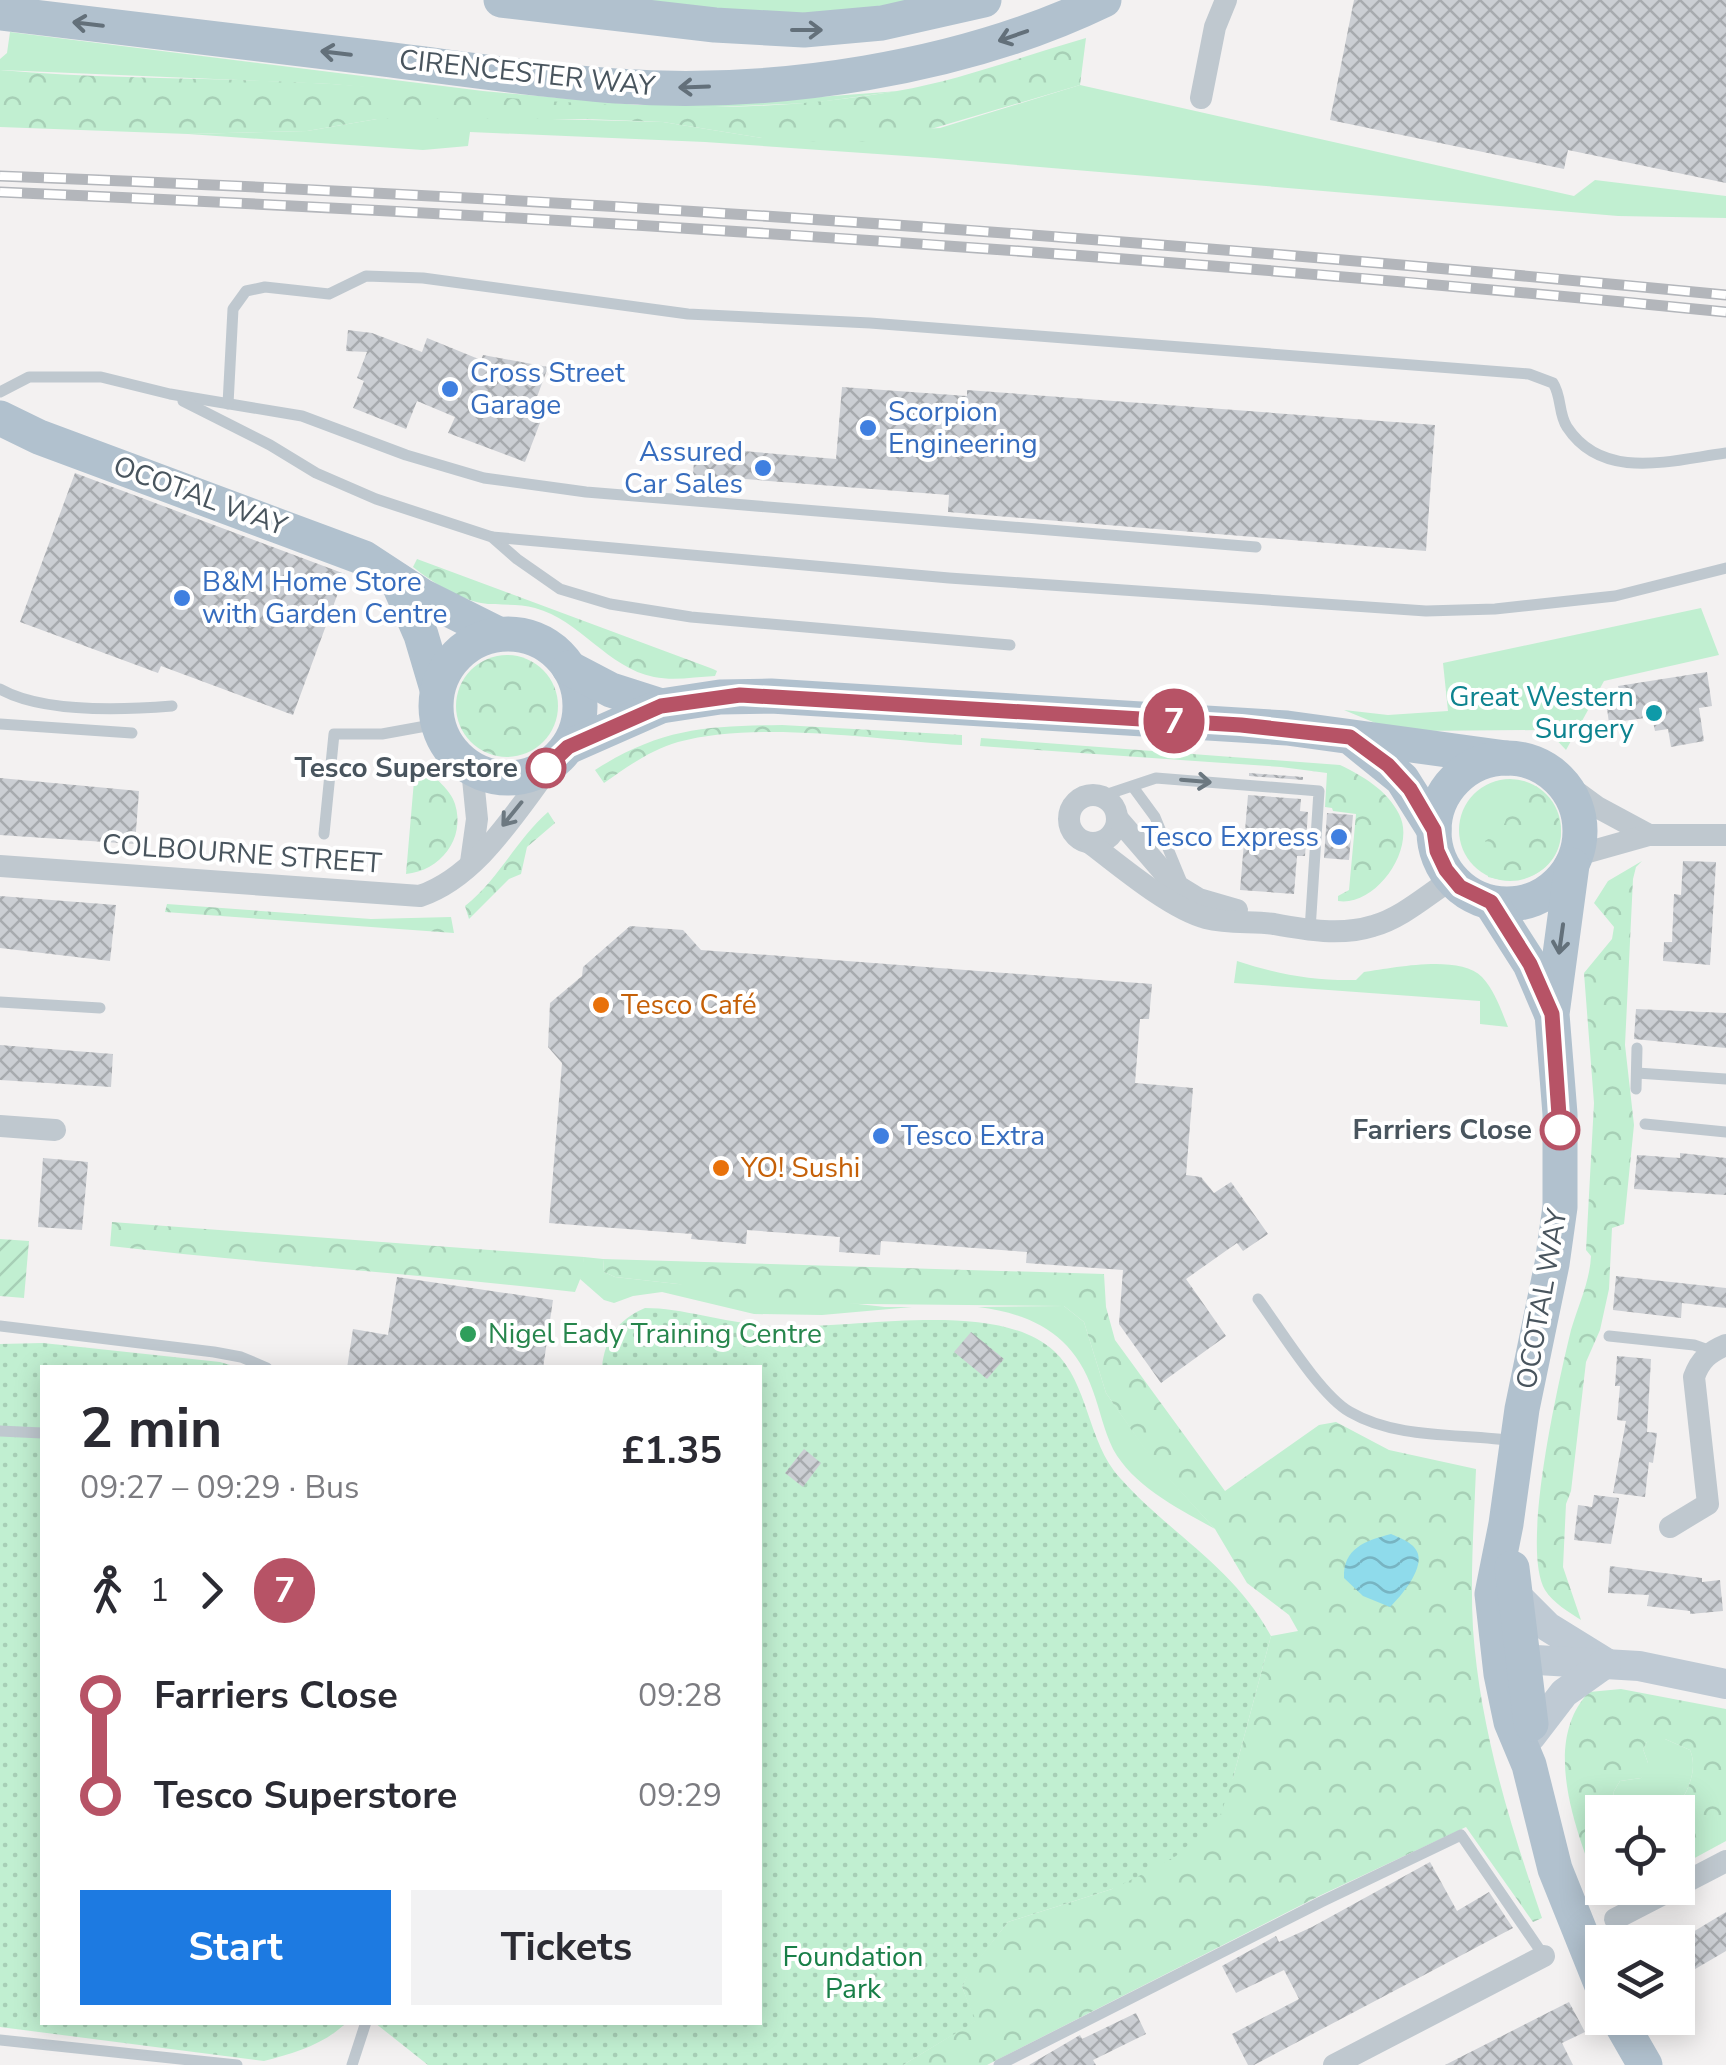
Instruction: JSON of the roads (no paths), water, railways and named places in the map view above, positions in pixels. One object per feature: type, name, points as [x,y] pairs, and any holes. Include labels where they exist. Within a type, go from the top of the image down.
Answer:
[{"type":"main road","points":[[501,0],[715,25],[804,30],[882,23],[984,0]]},
{"type":"main road","name":"CIRENCESTER WAY","points":[[0,13],[562,81],[673,88],[763,84],[922,62],[1015,36],[1104,0]]},
{"type":"main road","name":"OCOTAL WAY","points":[[0,418],[39,438],[364,558],[449,611],[498,634]]},
{"type":"main road","points":[[396,580],[421,634],[437,689],[437,724],[450,750],[472,769],[492,777],[535,774],[561,755],[661,706],[720,697],[771,696],[1287,728],[1506,758],[1535,764],[1560,780],[1579,817],[1575,860],[1555,886],[1533,900],[1508,904],[1470,894],[1452,879],[1440,861],[1434,830],[1437,810],[1452,783],[1476,765],[1506,758]]},
{"type":"main road","points":[[437,689],[445,669],[459,652],[477,640],[498,634],[523,635],[539,641],[570,668],[611,690],[661,706]]},
{"type":"main road","points":[[561,755],[577,726],[580,704],[570,668]]},
{"type":"main road","points":[[1350,737],[1402,778],[1434,830]]},
{"type":"main road","name":"OCOTAL WAY","points":[[1512,1659],[1492,1594],[1560,1207],[1560,1114],[1552,1014],[1575,860]]},
{"type":"main road","name":"OCOTAL WAY","points":[[1491,902],[1530,964],[1552,1014]]},
{"type":"main road","name":"OCOTAL WAY","points":[[1506,1524],[1515,1594],[1511,1722],[1530,1750],[1555,1870],[1585,1944]]},
{"type":"main road","points":[[1628,2035],[1645,2065]]},
{"type":"street","points":[[1200,98],[1215,27],[1226,0]]},
{"type":"street","name":"COLBOURNE STREET","points":[[0,866],[420,896],[437,890],[470,866],[561,755]]},
{"type":"street","points":[[470,866],[477,820],[472,769]]},
{"type":"street","points":[[1560,780],[1649,834]]},
{"type":"street","points":[[1263,923],[1186,892],[1165,874],[1102,796],[1080,798],[1070,810],[1072,832],[1186,911],[1233,924],[1349,931],[1375,926],[1452,879]]},
{"type":"street","points":[[1090,844],[1110,837],[1118,818]]},
{"type":"street","points":[[1575,860],[1649,834],[1726,835]]},
{"type":"street","points":[[0,1126],[56,1130]]},
{"type":"street","points":[[1670,1527],[1717,1508],[1693,1390],[1698,1367],[1718,1348]]},
{"type":"street","points":[[1515,1594],[1548,1627],[1606,1663]]},
{"type":"street","points":[[1512,1659],[1639,1666],[1726,1684]]},
{"type":"street","points":[[1530,1750],[1564,1693],[1606,1663]]},
{"type":"street","points":[[1695,1879],[1724,1867]]},
{"type":"street","points":[[1614,1919],[1629,1905]]},
{"type":"street","points":[[1334,2065],[1544,1956]]},
{"type":"lane","points":[[228,404],[233,310],[246,291],[264,287],[329,294],[359,278],[376,276],[423,278],[688,314],[909,326],[1529,374],[1553,383],[1568,428],[1599,456],[1632,464],[1726,453]]},
{"type":"lane","points":[[0,392],[29,376],[101,377],[170,394],[302,416],[406,455],[501,480],[684,501],[1256,547]]},
{"type":"lane","points":[[170,394],[270,445],[316,474],[376,499],[492,536],[949,578],[1426,611],[1495,609],[1615,596],[1726,568]]},
{"type":"lane","points":[[492,536],[536,574],[560,588],[610,604],[691,617],[1010,645]]},
{"type":"lane","points":[[0,689],[44,703],[131,710],[172,706]]},
{"type":"lane","points":[[0,724],[132,733]]},
{"type":"lane","points":[[324,834],[334,734],[382,734],[437,724]]},
{"type":"lane","points":[[1102,796],[1156,778],[1318,791],[1310,930]]},
{"type":"lane","points":[[1133,787],[1155,817],[1186,892]]},
{"type":"lane","points":[[0,1002],[100,1008]]},
{"type":"lane","points":[[1636,1089],[1637,1048]]},
{"type":"lane","points":[[1636,1073],[1726,1079]]},
{"type":"lane","points":[[1645,1124],[1726,1132]]},
{"type":"lane","points":[[1258,1300],[1333,1399],[1350,1412],[1411,1432],[1516,1441]]},
{"type":"lane","points":[[0,1326],[241,1356],[260,1365]]},
{"type":"lane","points":[[1609,1336],[1718,1348]]},
{"type":"lane","points":[[0,1430],[40,1433]]},
{"type":"lane","points":[[999,2065],[1461,1835],[1544,1956]]},
{"type":"lane","points":[[352,2065],[365,2025]]},
{"type":"lane","points":[[0,2040],[237,2065]]},
{"type":"water","points":[[1391,1534],[1414,1547],[1419,1561],[1410,1583],[1390,1607],[1363,1596],[1344,1578],[1347,1559],[1357,1547]]},
{"type":"railway","points":[[0,176],[432,196],[864,223],[1726,295]]},
{"type":"railway","points":[[0,192],[864,240],[1726,312]]},
{"type":"place","name":"Cross Street Garage","points":[[450,389]]},
{"type":"place","name":"Scorpion Engineering","points":[[868,428]]},
{"type":"place","name":"Assured Car Sales","points":[[763,468]]},
{"type":"place","name":"B&M Home Store with Garden Centre","points":[[182,598]]},
{"type":"place","name":"Great Western Surgery","points":[[1654,713]]},
{"type":"place","name":"Tesco Superstore","points":[[546,768]]},
{"type":"place","name":"Tesco Express","points":[[1339,837]]},
{"type":"place","name":"Tesco Café","points":[[601,1005]]},
{"type":"place","name":"Farriers Close","points":[[1560,1130]]},
{"type":"place","name":"Tesco Extra","points":[[881,1136]]},
{"type":"place","name":"YO! Sushi","points":[[721,1168]]},
{"type":"place","name":"Nigel Eady Training Centre","points":[[468,1334]]},
{"type":"park label","name":"Foundation Park","points":[[853,1973]]}]
